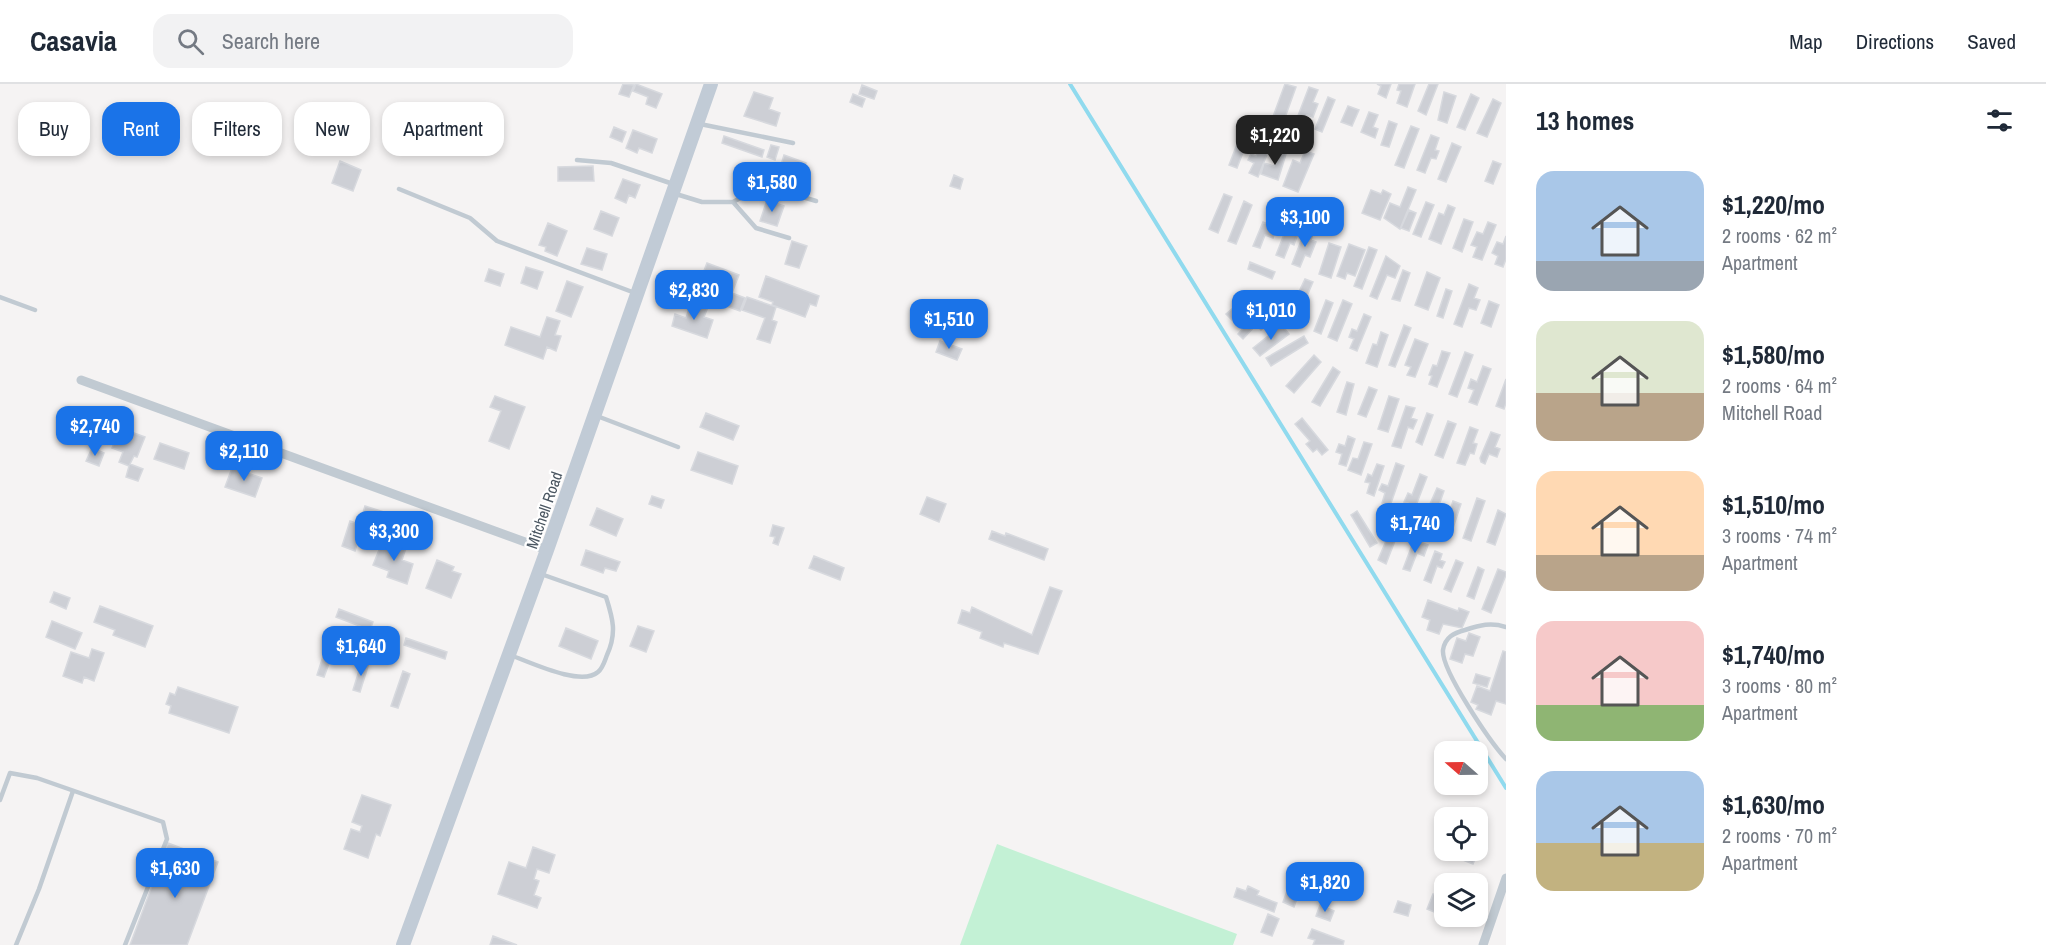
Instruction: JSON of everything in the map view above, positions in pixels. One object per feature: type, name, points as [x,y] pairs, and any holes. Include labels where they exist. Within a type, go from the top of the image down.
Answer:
[{"type":"street","name":"Mitchell Road","points":[[403,945],[547,550],[711,84]]},
{"type":"street","points":[[81,380],[547,550]]},
{"type":"street","points":[[1483,945],[1506,878]]},
{"type":"lane","points":[[698,123],[794,143]]},
{"type":"lane","points":[[577,160],[612,163],[702,202],[733,202],[759,188],[773,188],[816,201]]},
{"type":"lane","points":[[399,189],[470,218],[497,241],[637,294]]},
{"type":"lane","points":[[733,202],[756,228],[789,238]]},
{"type":"lane","points":[[0,297],[35,310]]},
{"type":"lane","points":[[595,415],[678,447]]},
{"type":"lane","points":[[509,655],[566,675],[587,677],[598,672],[612,644],[614,619],[606,597],[538,573]]},
{"type":"lane","points":[[1506,627],[1490,623],[1453,634],[1448,639],[1443,652],[1444,661],[1466,702],[1506,759]]},
{"type":"lane","points":[[0,800],[10,773],[37,778],[163,822],[167,839],[125,945]]},
{"type":"lane","points":[[16,945],[39,889],[73,791]]},
{"type":"green space","points":[[997,844],[1237,934],[1233,945],[960,945]]},
{"type":"building","points":[[623,84],[634,85],[629,97],[619,94]]},
{"type":"building","points":[[636,84],[662,94],[656,108],[646,104],[648,97],[633,91]]},
{"type":"building","points":[[1285,84],[1296,87],[1282,126],[1271,122]]},
{"type":"building","points":[[1377,84],[1391,84],[1386,98],[1378,94],[1381,86]]},
{"type":"building","points":[[1399,84],[1415,84],[1407,107],[1397,103],[1401,91],[1397,90]]},
{"type":"building","points":[[1429,84],[1438,84],[1426,115],[1418,111]]},
{"type":"building","points":[[862,85],[877,91],[874,99],[859,94]]},
{"type":"building","points":[[1309,87],[1318,90],[1313,102],[1318,104],[1313,117],[1307,115],[1301,129],[1294,126]]},
{"type":"building","points":[[754,92],[773,98],[769,109],[780,113],[776,126],[744,116]]},
{"type":"building","points":[[1444,92],[1456,96],[1447,123],[1438,120]]},
{"type":"building","points":[[853,94],[865,99],[862,107],[850,102]]},
{"type":"building","points":[[1471,94],[1479,98],[1465,130],[1457,127]]},
{"type":"building","points":[[1328,97],[1335,100],[1322,132],[1315,129]]},
{"type":"building","points":[[1493,99],[1501,103],[1487,137],[1477,133]]},
{"type":"building","points":[[1348,106],[1359,110],[1352,126],[1341,122]]},
{"type":"building","points":[[1369,112],[1378,115],[1373,127],[1378,129],[1375,138],[1361,132]]},
{"type":"building","points":[[1389,121],[1397,124],[1389,147],[1381,145]]},
{"type":"building","points":[[1244,126],[1252,129],[1237,168],[1229,165]]},
{"type":"building","points":[[1411,126],[1419,129],[1404,168],[1395,165]]},
{"type":"building","points":[[614,127],[626,132],[622,142],[610,137]]},
{"type":"building","points":[[633,130],[657,139],[652,153],[639,148],[637,153],[626,148]]},
{"type":"building","points":[[1431,135],[1439,138],[1435,150],[1439,151],[1436,159],[1431,158],[1425,173],[1417,170]]},
{"type":"building","points":[[724,136],[764,150],[762,157],[722,143]]},
{"type":"building","points":[[1263,138],[1272,142],[1258,177],[1249,173],[1254,163],[1248,160],[1251,154],[1256,156]]},
{"type":"building","points":[[1452,143],[1461,147],[1446,182],[1438,179]]},
{"type":"building","points":[[771,145],[779,147],[775,160],[767,157]]},
{"type":"building","points":[[1280,149],[1287,151],[1278,180],[1261,174],[1264,163],[1274,166]]},
{"type":"building","points":[[1305,151],[1314,154],[1298,192],[1283,186],[1293,160],[1300,163]]},
{"type":"building","points":[[784,155],[806,163],[803,172],[781,165]]},
{"type":"building","points":[[340,161],[361,170],[353,191],[332,183]]},
{"type":"building","points":[[1493,161],[1501,164],[1493,184],[1485,181]]},
{"type":"building","points":[[593,166],[594,181],[558,181],[558,167]]},
{"type":"building","points":[[954,175],[963,179],[960,189],[950,186]]},
{"type":"building","points":[[623,179],[640,185],[635,198],[629,195],[626,203],[615,198]]},
{"type":"building","points":[[1408,187],[1416,190],[1400,229],[1384,218],[1390,203],[1400,207]]},
{"type":"building","points":[[1371,190],[1381,194],[1383,190],[1391,194],[1380,220],[1362,213]]},
{"type":"building","points":[[1224,194],[1232,197],[1218,233],[1209,229]]},
{"type":"building","points":[[767,200],[784,206],[777,226],[760,221]]},
{"type":"building","points":[[1244,201],[1252,205],[1236,244],[1228,241]]},
{"type":"building","points":[[1426,202],[1434,205],[1421,237],[1413,234]]},
{"type":"building","points":[[1448,205],[1455,208],[1441,244],[1429,239],[1439,213],[1444,215]]},
{"type":"building","points":[[1409,210],[1416,213],[1409,231],[1401,228]]},
{"type":"building","points":[[601,211],[619,218],[612,236],[594,229]]},
{"type":"building","points":[[1464,219],[1473,222],[1462,252],[1453,248]]},
{"type":"building","points":[[1263,222],[1276,228],[1273,238],[1265,235],[1260,248],[1253,246]]},
{"type":"building","points":[[1488,222],[1496,225],[1482,260],[1473,257],[1477,247],[1471,245],[1477,232],[1483,234]]},
{"type":"building","points":[[548,223],[567,231],[557,256],[545,251],[546,247],[539,245]]},
{"type":"building","points":[[1288,224],[1300,228],[1294,245],[1290,243],[1284,258],[1276,255]]},
{"type":"building","points":[[1306,228],[1314,231],[1311,240],[1316,242],[1310,257],[1305,255],[1300,267],[1292,264]]},
{"type":"building","points":[[1506,236],[1506,259],[1503,267],[1495,264],[1498,256],[1492,253],[1497,242],[1503,244]]},
{"type":"building","points":[[792,241],[807,246],[799,268],[785,264]]},
{"type":"building","points":[[1329,243],[1341,247],[1331,278],[1319,274]]},
{"type":"building","points":[[1349,244],[1365,250],[1355,276],[1347,273],[1345,279],[1337,276]]},
{"type":"building","points":[[1369,247],[1377,250],[1362,289],[1354,286]]},
{"type":"building","points":[[587,248],[607,254],[602,270],[581,264]]},
{"type":"building","points":[[1386,256],[1400,266],[1395,278],[1387,275],[1377,299],[1370,296]]},
{"type":"building","points":[[1250,262],[1275,272],[1272,279],[1248,269]]},
{"type":"building","points":[[707,263],[739,275],[732,293],[745,298],[740,311],[718,303],[722,292],[699,283]]},
{"type":"building","points":[[526,267],[543,272],[537,289],[521,283]]},
{"type":"building","points":[[489,269],[504,274],[500,286],[485,281]]},
{"type":"building","points":[[1403,270],[1410,273],[1400,301],[1392,299]]},
{"type":"building","points":[[1427,272],[1440,278],[1428,310],[1415,305]]},
{"type":"building","points":[[766,276],[819,296],[816,306],[810,304],[805,317],[772,305],[773,302],[759,297]]},
{"type":"building","points":[[1305,279],[1313,282],[1298,317],[1289,313]]},
{"type":"building","points":[[567,281],[583,287],[571,317],[556,311]]},
{"type":"building","points":[[1469,284],[1478,288],[1474,298],[1480,300],[1476,310],[1469,308],[1462,327],[1454,324]]},
{"type":"building","points":[[1446,289],[1452,291],[1443,318],[1437,316]]},
{"type":"building","points":[[1252,292],[1258,299],[1232,320],[1226,314]]},
{"type":"building","points":[[747,297],[776,307],[772,320],[777,322],[770,343],[757,339],[765,318],[742,310]]},
{"type":"building","points":[[1326,300],[1333,303],[1321,334],[1314,331]]},
{"type":"building","points":[[1343,300],[1352,304],[1337,341],[1328,337]]},
{"type":"building","points":[[1489,301],[1499,305],[1491,327],[1481,323]]},
{"type":"building","points":[[691,302],[708,307],[704,317],[713,320],[707,338],[672,326],[675,314],[686,318]]},
{"type":"building","points":[[1267,303],[1274,311],[1266,320],[1269,323],[1261,330],[1256,325],[1243,339],[1238,334]]},
{"type":"building","points":[[1364,314],[1371,317],[1357,351],[1350,348],[1354,339],[1349,337],[1352,329],[1357,331]]},
{"type":"building","points":[[547,317],[560,321],[555,335],[561,336],[556,351],[547,347],[543,359],[505,345],[511,327],[540,337]]},
{"type":"building","points":[[1282,325],[1289,334],[1260,356],[1253,348]]},
{"type":"building","points":[[1404,325],[1411,328],[1395,367],[1389,365]]},
{"type":"building","points":[[1381,332],[1388,335],[1377,367],[1366,363],[1373,344],[1377,345]]},
{"type":"building","points":[[1304,336],[1308,343],[1271,366],[1266,358]]},
{"type":"building","points":[[1415,339],[1428,344],[1415,377],[1407,375],[1411,367],[1405,365]]},
{"type":"building","points":[[940,341],[962,349],[957,360],[936,352]]},
{"type":"building","points":[[1442,351],[1450,353],[1437,387],[1429,384],[1432,376],[1429,375],[1433,365],[1437,366]]},
{"type":"building","points":[[1465,352],[1473,355],[1457,397],[1449,394]]},
{"type":"building","points":[[1314,355],[1321,362],[1294,393],[1286,386]]},
{"type":"building","points":[[1483,366],[1491,369],[1477,405],[1469,402],[1474,390],[1468,388],[1471,379],[1477,382]]},
{"type":"building","points":[[1333,367],[1340,372],[1320,406],[1312,402]]},
{"type":"building","points":[[1506,379],[1506,403],[1504,409],[1496,406]]},
{"type":"building","points":[[1347,382],[1354,384],[1346,415],[1337,412]]},
{"type":"building","points":[[1369,387],[1377,390],[1366,417],[1358,414]]},
{"type":"building","points":[[495,396],[525,407],[509,449],[489,441],[501,411],[490,407]]},
{"type":"building","points":[[1389,396],[1399,399],[1388,432],[1378,429]]},
{"type":"building","points":[[1406,406],[1415,408],[1411,418],[1417,420],[1413,429],[1408,427],[1401,448],[1392,446]]},
{"type":"building","points":[[706,413],[739,426],[733,440],[700,427]]},
{"type":"building","points":[[1427,413],[1433,415],[1422,445],[1416,442]]},
{"type":"building","points":[[79,415],[102,424],[95,442],[71,433]]},
{"type":"building","points":[[1302,418],[1328,450],[1322,455],[1317,449],[1313,452],[1306,444],[1310,441],[1295,424]]},
{"type":"building","points":[[1448,421],[1456,424],[1443,458],[1435,455]]},
{"type":"building","points":[[1470,427],[1478,430],[1473,443],[1477,444],[1474,454],[1470,453],[1465,465],[1457,463]]},
{"type":"building","points":[[120,428],[145,437],[137,457],[134,456],[130,464],[143,469],[138,481],[126,477],[129,466],[119,462],[123,452],[112,448]]},
{"type":"building","points":[[1491,432],[1500,435],[1495,447],[1500,449],[1497,457],[1489,454],[1485,464],[1480,458]]},
{"type":"building","points":[[1348,436],[1355,439],[1346,466],[1339,464],[1342,454],[1336,452],[1339,444],[1345,446]]},
{"type":"building","points":[[1364,442],[1372,444],[1361,475],[1348,470],[1353,458],[1358,459]]},
{"type":"building","points":[[160,443],[189,453],[184,469],[154,459]]},
{"type":"building","points":[[92,448],[104,453],[99,466],[86,461]]},
{"type":"building","points":[[698,452],[738,466],[732,484],[691,470]]},
{"type":"building","points":[[1396,463],[1404,466],[1390,506],[1382,503],[1385,493],[1379,490],[1382,484],[1388,486]]},
{"type":"building","points":[[1377,464],[1384,466],[1374,496],[1367,493],[1370,483],[1365,482],[1368,474],[1372,476]]},
{"type":"building","points":[[232,468],[262,478],[255,497],[225,487]]},
{"type":"building","points":[[1420,474],[1427,477],[1412,516],[1404,513],[1408,503],[1404,502],[1408,493],[1412,495]]},
{"type":"building","points":[[1437,488],[1444,491],[1432,525],[1422,522]]},
{"type":"building","points":[[652,496],[664,500],[661,508],[649,504]]},
{"type":"building","points":[[927,497],[946,504],[939,522],[920,514]]},
{"type":"building","points":[[1477,498],[1485,501],[1471,541],[1463,538]]},
{"type":"building","points":[[1453,501],[1461,504],[1451,534],[1443,531]]},
{"type":"building","points":[[365,506],[384,512],[379,525],[361,519]]},
{"type":"building","points":[[597,508],[623,519],[616,536],[590,525]]},
{"type":"building","points":[[1498,510],[1506,514],[1495,545],[1487,542]]},
{"type":"building","points":[[1357,511],[1377,543],[1370,547],[1351,515]]},
{"type":"building","points":[[350,521],[378,531],[372,546],[358,541],[355,551],[342,546]]},
{"type":"building","points":[[773,525],[784,528],[778,545],[773,543],[775,537],[770,536]]},
{"type":"building","points":[[1391,529],[1398,533],[1386,564],[1378,560]]},
{"type":"building","points":[[992,531],[1005,536],[1006,533],[1048,549],[1044,560],[989,539]]},
{"type":"building","points":[[383,540],[406,548],[402,560],[413,564],[407,584],[387,577],[389,571],[373,565]]},
{"type":"building","points":[[1414,540],[1428,545],[1424,556],[1417,553],[1410,571],[1403,569]]},
{"type":"building","points":[[586,550],[620,562],[616,571],[605,568],[603,573],[581,565]]},
{"type":"building","points":[[1435,551],[1442,554],[1440,560],[1445,562],[1442,568],[1437,566],[1431,583],[1424,580]]},
{"type":"building","points":[[814,556],[844,568],[840,580],[809,568]]},
{"type":"building","points":[[437,560],[454,567],[452,571],[461,574],[451,598],[426,588]]},
{"type":"building","points":[[1456,560],[1463,563],[1451,592],[1444,589]]},
{"type":"building","points":[[1478,567],[1484,570],[1474,599],[1467,596]]},
{"type":"building","points":[[1498,569],[1506,572],[1506,575],[1491,613],[1482,609]]},
{"type":"building","points":[[1050,587],[1062,591],[1038,654],[1004,643],[1003,647],[980,638],[982,632],[958,623],[962,610],[970,613],[972,607],[1032,635]]},
{"type":"building","points":[[54,592],[70,598],[66,609],[50,602]]},
{"type":"building","points":[[1428,600],[1458,611],[1459,608],[1469,612],[1462,628],[1443,624],[1439,634],[1427,630],[1430,620],[1422,617]]},
{"type":"building","points":[[100,606],[153,626],[145,647],[113,635],[115,630],[94,622]]},
{"type":"building","points":[[339,609],[373,622],[370,630],[336,617]]},
{"type":"building","points":[[52,621],[82,633],[75,649],[46,637]]},
{"type":"building","points":[[638,626],[654,631],[646,652],[630,646]]},
{"type":"building","points":[[566,628],[598,641],[591,659],[559,646]]},
{"type":"building","points":[[1469,633],[1480,637],[1473,656],[1465,654],[1462,663],[1450,659],[1457,638],[1466,641]]},
{"type":"building","points":[[406,638],[447,652],[445,659],[404,645]]},
{"type":"building","points":[[326,647],[334,650],[324,677],[317,675]]},
{"type":"building","points":[[92,649],[104,653],[94,681],[84,677],[82,683],[63,676],[71,652],[89,658]]},
{"type":"building","points":[[1503,651],[1506,652],[1506,704],[1496,701],[1491,715],[1476,709],[1478,705],[1471,702],[1477,686],[1490,691]]},
{"type":"building","points":[[362,661],[369,663],[360,692],[353,690]]},
{"type":"building","points":[[403,671],[410,674],[398,708],[391,706]]},
{"type":"building","points":[[1476,674],[1490,678],[1487,687],[1473,683]]},
{"type":"building","points":[[178,687],[238,707],[229,733],[169,713],[171,706],[166,704],[170,693],[175,695]]},
{"type":"building","points":[[362,795],[391,805],[380,836],[376,834],[368,858],[344,849],[351,829],[360,832],[362,826],[352,822]]},
{"type":"building","points":[[168,843],[218,862],[187,945],[130,945]]},
{"type":"building","points":[[533,847],[555,855],[549,873],[537,869],[534,879],[539,881],[534,895],[541,898],[537,908],[498,894],[509,862],[526,868]]},
{"type":"building","points":[[1248,886],[1259,891],[1257,895],[1277,903],[1274,912],[1234,897],[1237,888],[1246,891]]},
{"type":"building","points":[[1287,891],[1298,896],[1294,907],[1283,902]]},
{"type":"building","points":[[1433,894],[1434,894],[1434,912],[1427,909]]},
{"type":"building","points":[[1398,901],[1411,905],[1408,916],[1394,912]]},
{"type":"building","points":[[1320,905],[1334,911],[1330,921],[1316,916]]},
{"type":"building","points":[[1268,914],[1279,919],[1272,936],[1261,932]]},
{"type":"building","points":[[1312,929],[1344,941],[1343,945],[1313,945],[1315,940],[1308,938]]},
{"type":"building","points":[[493,936],[517,945],[490,945]]},
{"type":"waterway","points":[[1070,84],[1506,788]]}]
